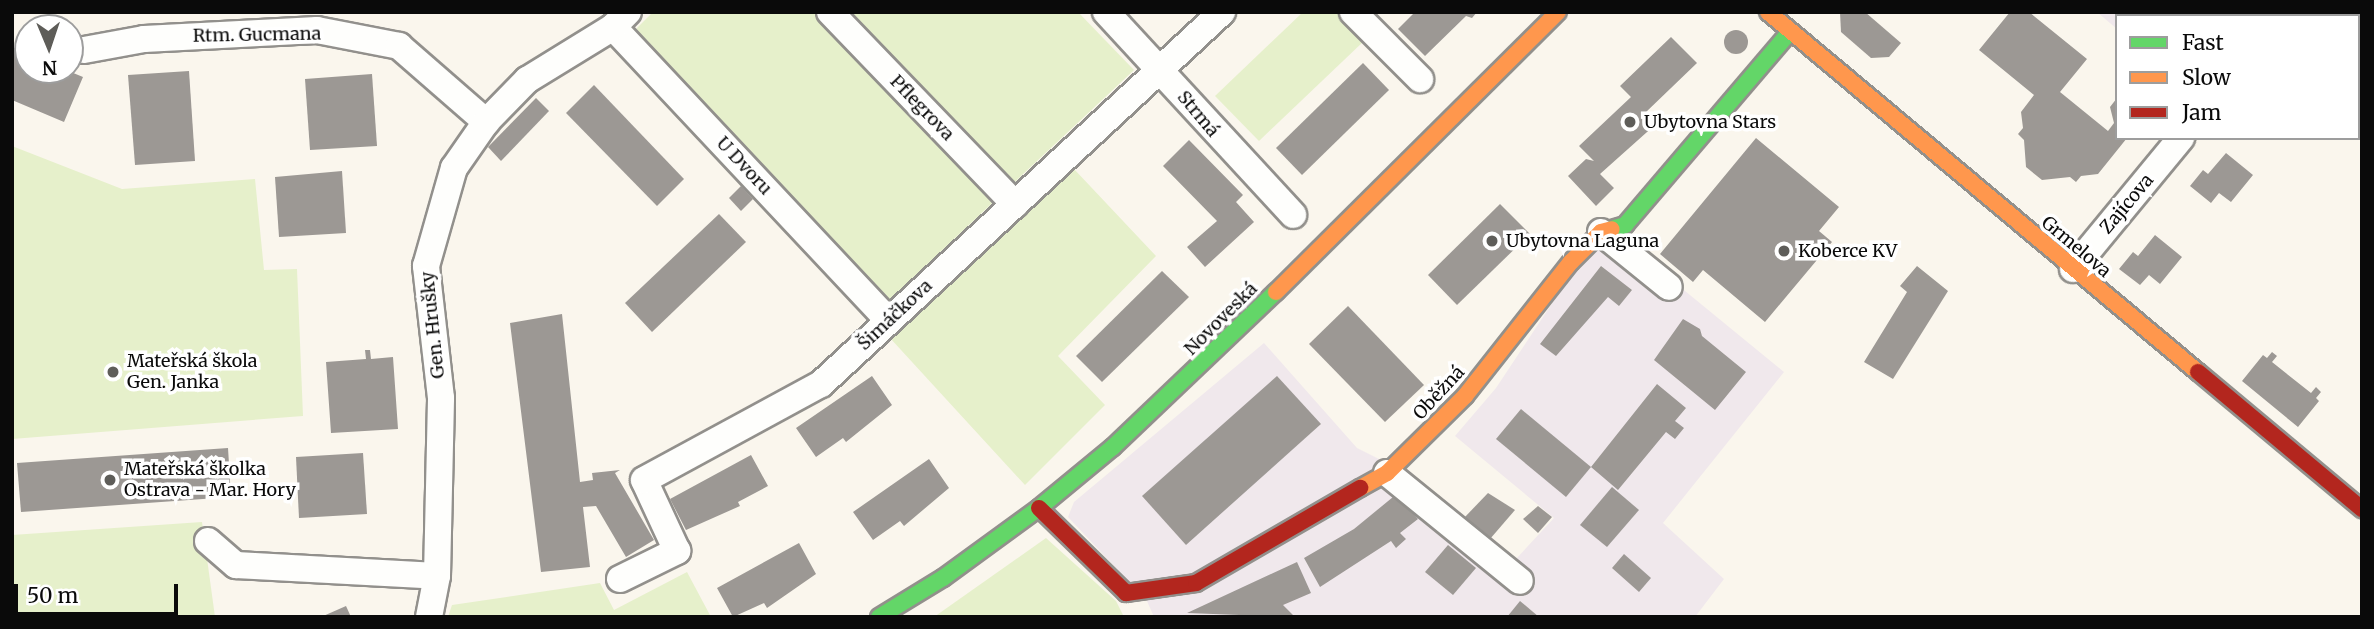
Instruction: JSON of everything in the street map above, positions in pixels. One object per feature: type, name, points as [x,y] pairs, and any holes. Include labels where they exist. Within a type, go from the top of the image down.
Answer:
[{"type":"street","name":"Pflegrova","points":[[830,12],[1015,204]]},
{"type":"street","name":"Strmá","points":[[1105,12],[1160,68],[1210,130],[1293,215]]},
{"type":"street","name":"Šimáčkova","points":[[620,579],[677,551],[644,480],[821,384],[1222,12]]},
{"type":"street","points":[[1353,12],[1420,79]]},
{"type":"street","name":"Novoveská","points":[[879,617],[943,578],[1039,508],[1183,383],[1558,12]]},
{"type":"street","name":"Grmelova","points":[[1768,12],[2073,270],[2362,509]]},
{"type":"street","name":"Gen. Hrušky","points":[[429,617],[438,576],[441,398],[426,266],[454,168],[486,122],[527,80],[620,20]]},
{"type":"street","name":"U Dvoru","points":[[620,20],[889,321]]},
{"type":"street","name":"Rtm. Gucmana","points":[[84,50],[277,21],[399,46],[486,122]]},
{"type":"street","name":"Oběžná","points":[[1039,508],[1126,593],[1196,583],[1387,473],[1465,396],[1571,262],[1601,232],[1625,225],[1790,32]]},
{"type":"street","name":"Zajícova","points":[[2073,270],[2179,140]]},
{"type":"street","points":[[1601,232],[1669,287]]},
{"type":"street","points":[[1387,473],[1520,581]]},
{"type":"street","points":[[208,541],[236,565],[438,576]]},
{"type":"shaded area","points":[[2097,12],[2162,12],[2115,14],[2115,27]]},
{"type":"shaded area","points":[[1624,241],[1784,372],[1663,523],[1724,579],[1695,617],[1154,617],[1147,601],[1068,517],[1074,502],[1264,343],[1357,448],[1409,474],[1516,559],[1554,518],[1455,436],[1496,388],[1584,255]]},
{"type":"green space","points":[[653,12],[1078,12],[1134,70],[889,300],[635,30]]},
{"type":"green space","points":[[1303,12],[1336,12],[1364,41],[1259,141],[1215,96]]},
{"type":"green space","points":[[12,146],[122,189],[255,179],[264,270],[297,269],[303,416],[12,439]]},
{"type":"green space","points":[[1074,169],[1156,256],[1058,356],[1105,405],[1025,485],[890,338]]},
{"type":"green space","points":[[202,522],[215,617],[12,617],[12,535]]},
{"type":"green space","points":[[1046,538],[1116,601],[1124,617],[934,617]]},
{"type":"green space","points":[[687,572],[711,617],[448,617],[452,605],[600,583],[614,610]]},
{"type":"building","points":[[1415,12],[1477,12],[1472,18],[1466,16],[1425,56],[1398,29]]},
{"type":"building","points":[[1840,12],[1865,12],[1901,43],[1889,57],[1871,58],[1841,32]]},
{"type":"building","points":[[2010,12],[2029,12],[2087,59],[2060,92],[2108,131],[2114,123],[2110,107],[2115,101],[2115,140],[2125,140],[2098,174],[2081,176],[2076,182],[2070,177],[2042,180],[2026,167],[2024,140],[2018,134],[2023,128],[2021,112],[2034,95],[1979,50]]},
{"type":"building","points":[[2287,12],[2354,14],[2289,14]]},
{"type":"building","points":[[2360,18],[2362,20],[2362,73],[2360,72]]},
{"type":"building","points":[[1731,30],[1741,30],[1748,37],[1748,47],[1741,54],[1731,54],[1724,47],[1724,37]]},
{"type":"building","points":[[1671,37],[1697,63],[1645,113],[1656,124],[1600,174],[1614,188],[1596,206],[1568,176],[1586,159],[1594,161],[1579,146],[1631,97],[1620,86]]},
{"type":"building","points":[[12,47],[14,84],[80,84],[64,122],[12,100]]},
{"type":"building","points":[[1363,63],[1389,90],[1302,175],[1276,148]]},
{"type":"building","points":[[189,71],[195,161],[135,165],[128,75]]},
{"type":"building","points":[[372,74],[377,146],[310,150],[305,79]]},
{"type":"building","points":[[594,85],[684,179],[657,206],[566,113]]},
{"type":"building","points":[[536,98],[549,111],[501,161],[488,147]]},
{"type":"building","points":[[1756,138],[1839,207],[1819,231],[1832,242],[1765,322],[1703,270],[1693,282],[1660,254]]},
{"type":"building","points":[[1189,140],[1243,195],[1236,202],[1254,222],[1205,267],[1187,247],[1217,221],[1163,166]]},
{"type":"building","points":[[2226,153],[2253,175],[2231,202],[2219,193],[2211,203],[2190,186],[2203,170],[2208,174]]},
{"type":"building","points":[[342,171],[346,233],[279,237],[275,177]]},
{"type":"building","points":[[741,186],[753,199],[741,211],[729,198]]},
{"type":"building","points":[[1500,204],[1530,234],[1457,305],[1428,275]]},
{"type":"building","points":[[719,214],[746,242],[652,332],[625,303]]},
{"type":"building","points":[[2155,235],[2182,257],[2160,284],[2149,275],[2140,285],[2119,269],[2133,252],[2138,256]]},
{"type":"building","points":[[1601,266],[1632,290],[1619,306],[1608,297],[1556,356],[1540,344]]},
{"type":"building","points":[[1917,266],[1948,291],[1893,379],[1864,362],[1907,292],[1900,286]]},
{"type":"building","points":[[1162,271],[1189,297],[1102,382],[1076,356]]},
{"type":"building","points":[[1348,306],[1424,385],[1385,422],[1309,344]]},
{"type":"building","points":[[562,314],[580,482],[593,480],[592,473],[620,470],[615,473],[654,540],[626,557],[596,506],[583,507],[590,567],[541,572],[510,323]]},
{"type":"building","points":[[1683,319],[1700,329],[1702,336],[1746,372],[1715,410],[1654,360]]},
{"type":"building","points":[[365,350],[370,350],[371,359],[393,357],[398,429],[331,433],[326,362],[366,359]]},
{"type":"building","points":[[2272,352],[2277,356],[2272,362],[2311,393],[2316,387],[2321,392],[2316,398],[2319,401],[2298,427],[2242,381],[2263,355],[2267,358]]},
{"type":"building","points":[[872,376],[892,405],[846,442],[843,438],[816,457],[796,428]]},
{"type":"building","points":[[1277,376],[1321,424],[1186,545],[1142,496]]},
{"type":"building","points":[[1657,384],[1686,408],[1675,421],[1684,428],[1675,439],[1666,432],[1618,490],[1591,467]]},
{"type":"building","points":[[1521,409],[1591,467],[1566,497],[1496,439]]},
{"type":"building","points":[[228,448],[231,497],[21,512],[17,463]]},
{"type":"building","points":[[363,453],[367,514],[299,518],[296,457]]},
{"type":"building","points":[[751,455],[768,486],[738,502],[740,506],[686,530],[670,499]]},
{"type":"building","points":[[929,459],[949,488],[904,526],[900,521],[873,540],[853,512]]},
{"type":"building","points":[[1612,487],[1639,510],[1607,547],[1580,525]]},
{"type":"building","points":[[1488,493],[1515,510],[1490,539],[1464,518]]},
{"type":"building","points":[[1393,497],[1400,498],[1418,519],[1400,533],[1406,539],[1396,548],[1391,541],[1320,587],[1304,558],[1354,529]]},
{"type":"building","points":[[1538,506],[1552,517],[1538,533],[1523,519]]},
{"type":"building","points":[[799,543],[816,574],[767,608],[764,603],[733,617],[717,588]]},
{"type":"building","points":[[1448,545],[1476,568],[1453,595],[1425,572]]},
{"type":"building","points":[[1624,554],[1651,578],[1639,592],[1612,568]]},
{"type":"building","points":[[1297,562],[1311,593],[1283,605],[1295,617],[1187,613]]},
{"type":"building","points":[[1520,601],[1539,617],[1507,617]]},
{"type":"building","points":[[346,606],[351,617],[321,617]]},
{"type":"traffic: fast","points":[[1612,229],[1625,225],[1790,32]]},
{"type":"traffic: fast","points":[[879,617],[943,578],[1039,508],[1113,447],[1276,292]]},
{"type":"traffic: slow","points":[[1276,292],[1558,12]]},
{"type":"traffic: slow","points":[[1768,12],[2198,372]]},
{"type":"traffic: slow","points":[[1360,488],[1387,473],[1465,396],[1571,262],[1601,232],[1612,229]]},
{"type":"traffic: jam","points":[[2198,372],[2362,509]]},
{"type":"traffic: jam","points":[[1039,508],[1126,593],[1196,583],[1360,488]]},
{"type":"place","name":"Ubytovna Stars","points":[[1630,122]]},
{"type":"place","name":"Ubytovna Laguna","points":[[1492,241]]},
{"type":"place","name":"Koberce KV","points":[[1784,251]]},
{"type":"place","name":"Mateřská škola Gen. Janka","points":[[113,372]]},
{"type":"place","name":"Mateřská školka Ostrava - Mar. Hory","points":[[110,480]]}]
